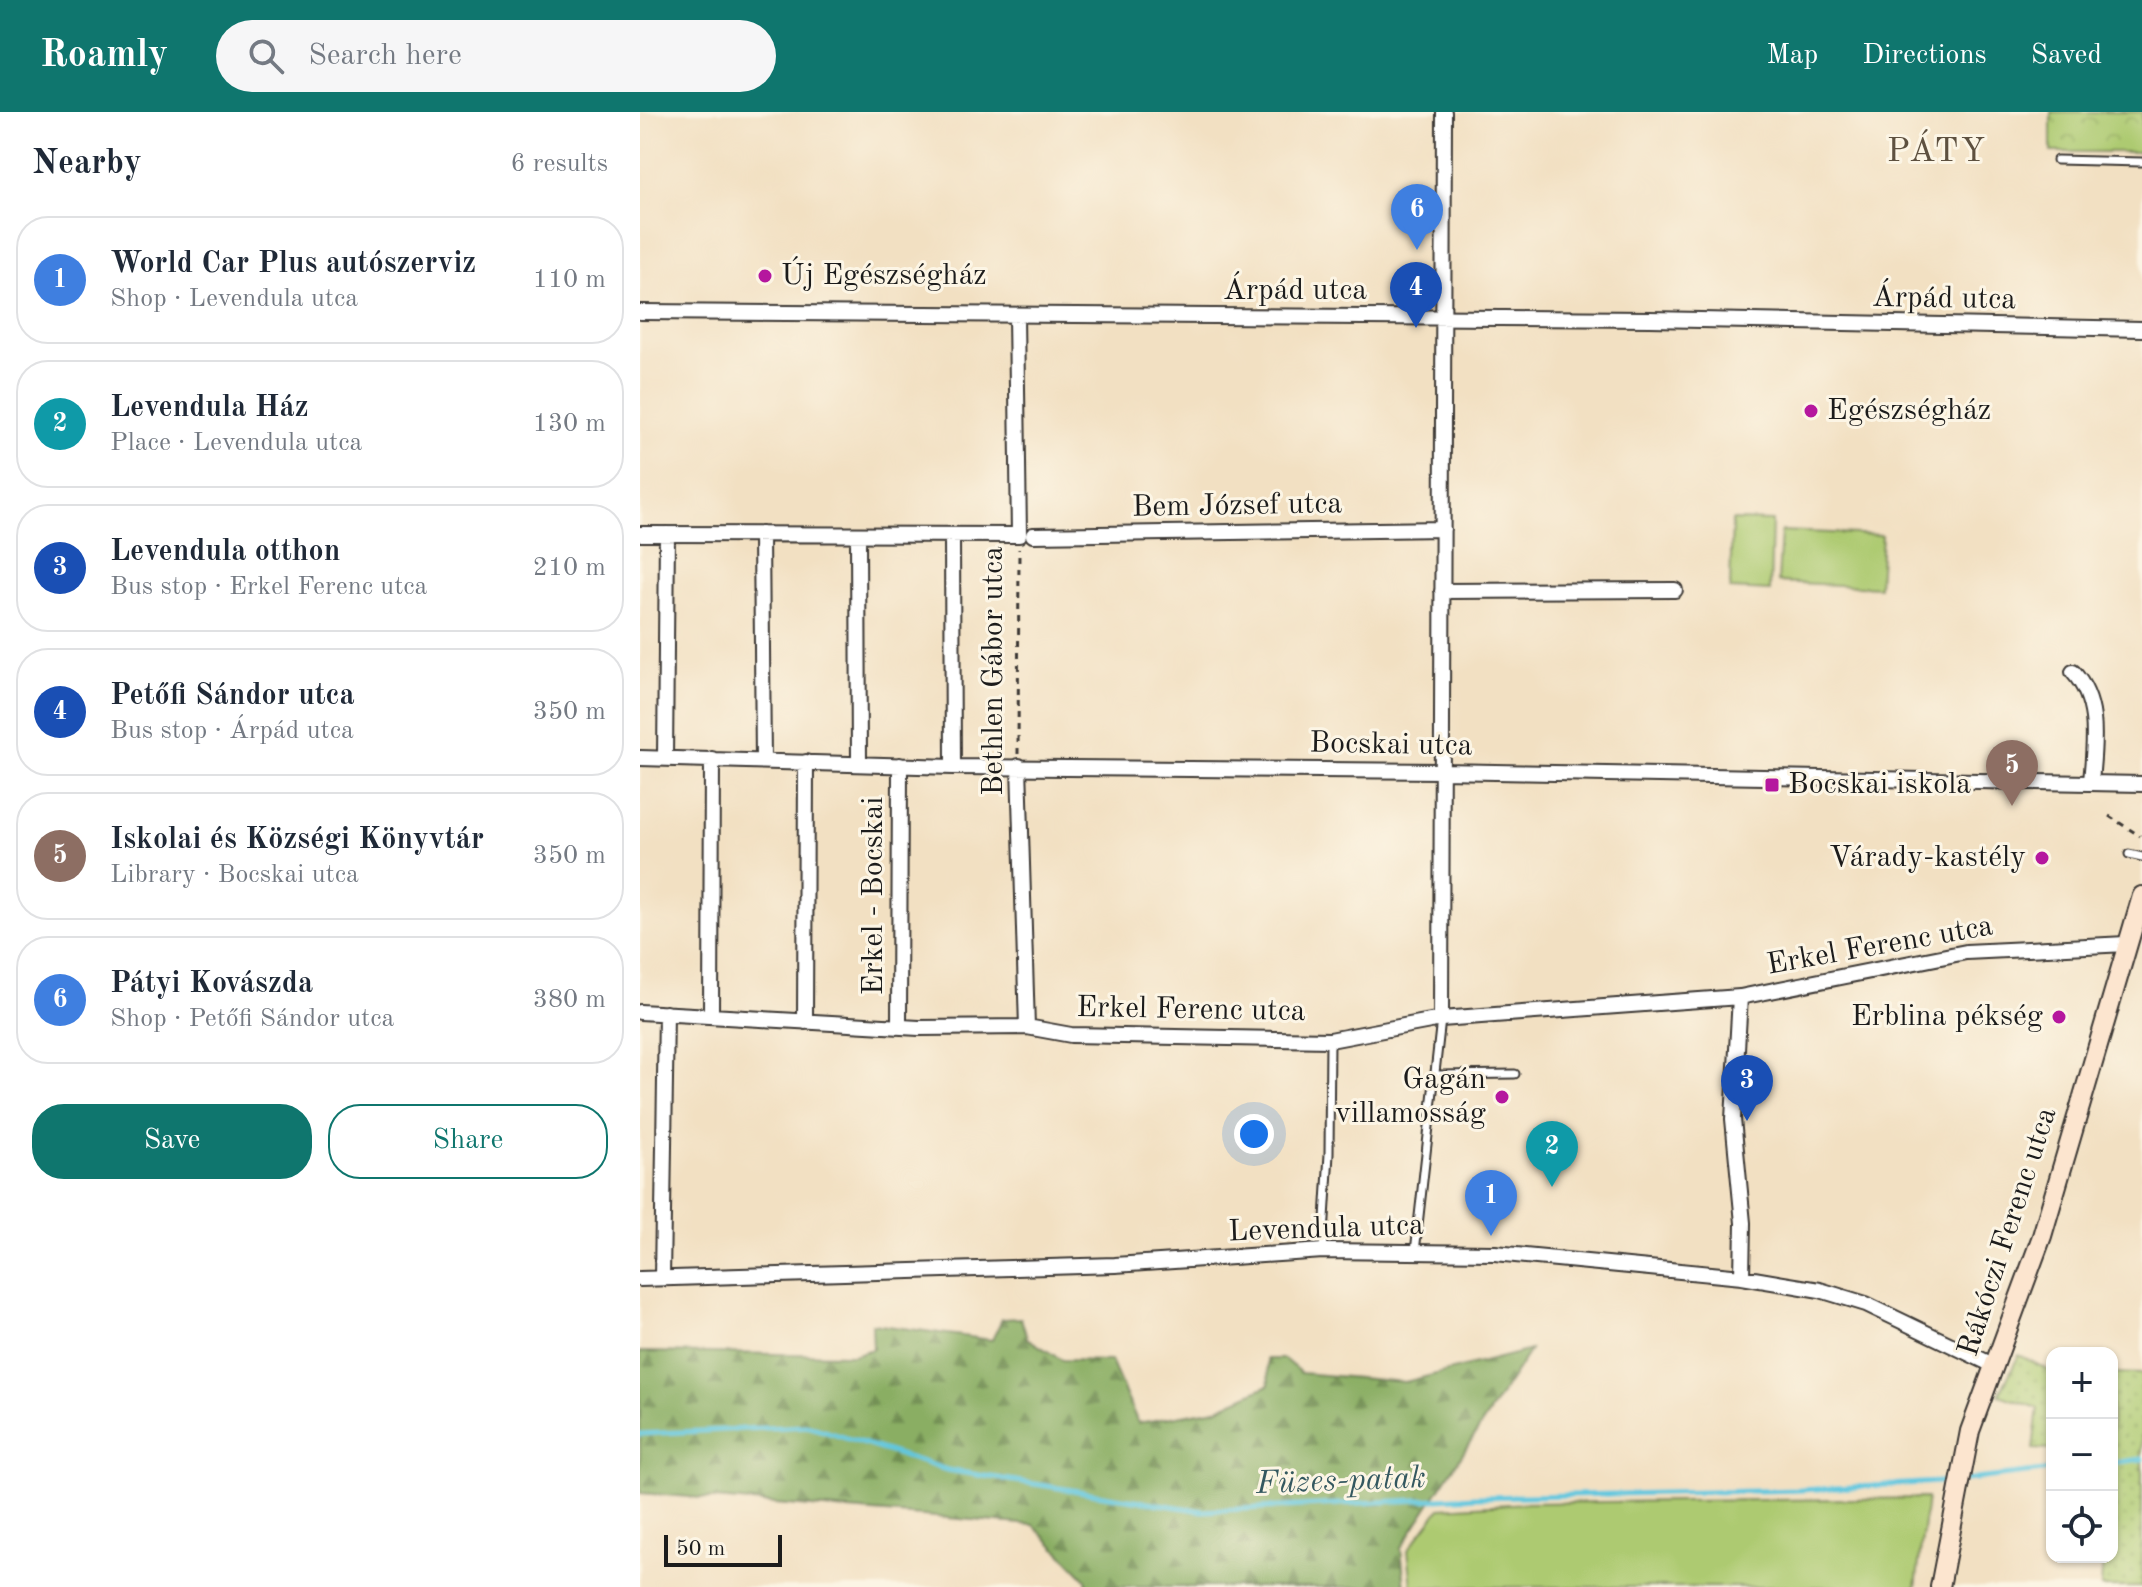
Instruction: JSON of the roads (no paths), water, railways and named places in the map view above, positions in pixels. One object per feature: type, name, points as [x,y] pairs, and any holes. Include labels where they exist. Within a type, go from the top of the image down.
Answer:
[{"type":"main road","name":"Rákóczi Ferenc utca","points":[[1940,1587],[1955,1493],[1970,1431],[2042,1236],[2142,896]]},
{"type":"street","points":[[1441,1019],[1444,112]]},
{"type":"street","name":"Árpád utca","points":[[640,312],[1444,318],[2142,329]]},
{"type":"street","name":"Bethlen Gábor utca","points":[[1016,315],[1026,535]]},
{"type":"street","name":"Bem József utca","points":[[640,534],[1026,535],[1443,529]]},
{"type":"street","points":[[665,758],[667,534]]},
{"type":"street","points":[[761,534],[763,761]]},
{"type":"street","points":[[858,535],[859,764]]},
{"type":"street","points":[[952,535],[953,767]]},
{"type":"street","points":[[1442,591],[1675,590]]},
{"type":"street","points":[[2073,672],[2084,686],[2095,723],[2091,782]]},
{"type":"street","name":"Bocskai utca","points":[[640,758],[953,767],[1442,771],[2142,784]]},
{"type":"street","points":[[711,1016],[712,759]]},
{"type":"street","points":[[805,1022],[806,762]]},
{"type":"street","name":"Erkel - Bocskai","points":[[899,1027],[900,765]]},
{"type":"street","name":"Bethlen Gábor utca","points":[[1019,766],[1027,1027]]},
{"type":"street","name":"Erkel Ferenc utca","points":[[640,1012],[899,1027],[1027,1027],[1071,1035],[1330,1040],[1441,1019],[1740,997],[1966,952],[2126,944]]},
{"type":"street","name":"Erkel Ferenc utca","points":[[1740,997],[1733,1119],[1743,1223],[1742,1277]]},
{"type":"street","points":[[662,1278],[666,1013]]},
{"type":"street","name":"Levendula utca","points":[[640,1279],[1115,1265],[1323,1251],[1495,1253],[1788,1282],[1866,1304],[1995,1366]]},
{"type":"lane","points":[[2057,160],[2142,162]]},
{"type":"lane","points":[[2129,854],[2142,857]]},
{"type":"lane","points":[[1415,1252],[1441,1019]]},
{"type":"lane","points":[[1323,1251],[1329,1154],[1330,1040]]},
{"type":"lane","points":[[1437,1075],[1515,1074]]},
{"type":"waterway","name":"Füzes-patak","points":[[640,1434],[808,1426],[947,1470],[1203,1511],[1476,1497],[1801,1490],[1956,1481]]},
{"type":"waterway","name":"Füzes-patak","points":[[2118,1462],[2142,1459]]},
{"type":"waterway","name":"Füzes-patak","points":[[1966,1480],[2046,1471]]},
{"type":"place","name":"Pátyi Kovászda","points":[[1417,250]]},
{"type":"place","name":"Új Egészségház","points":[[765,276]]},
{"type":"place","name":"Petőfi Sándor utca","points":[[1416,328]]},
{"type":"place","name":"Egészségház","points":[[1811,411]]},
{"type":"place","name":"Bocskai iskola","points":[[1772,785]]},
{"type":"place","name":"Iskolai és Községi Könyvtár","points":[[2012,806]]},
{"type":"place","name":"Várady-kastély","points":[[2042,858]]},
{"type":"place","name":"Erblina pékség","points":[[2059,1017]]},
{"type":"place","name":"Gagán villamosság","points":[[1502,1097]]},
{"type":"place","name":"Levendula otthon","points":[[1747,1121]]},
{"type":"place","name":"Levendula Ház","points":[[1552,1187]]},
{"type":"place","name":"World Car Plus autószerviz","points":[[1491,1236]]},
{"type":"district","name":"PÁTY","points":[[1937,152]]}]
